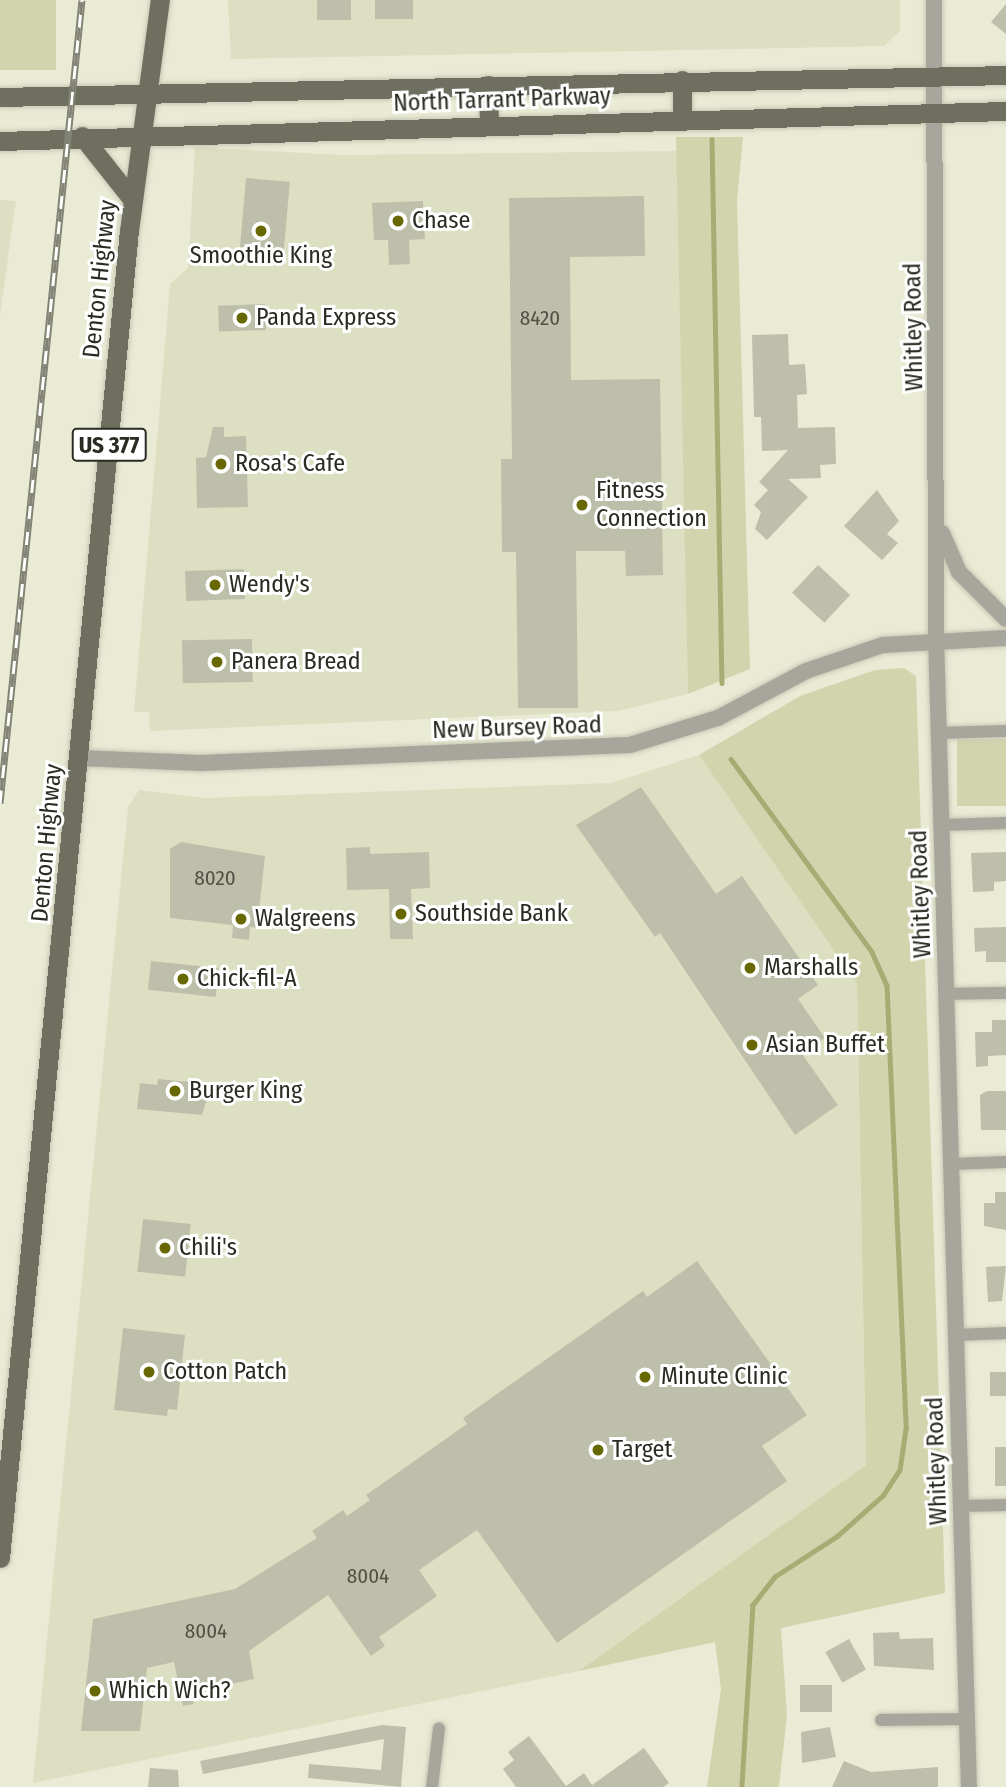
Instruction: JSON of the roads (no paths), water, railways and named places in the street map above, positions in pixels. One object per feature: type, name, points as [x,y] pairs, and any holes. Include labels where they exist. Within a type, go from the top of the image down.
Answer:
[{"type":"main road","name":"US 377","points":[[141,132],[160,0]]},
{"type":"main road","name":"North Tarrant Parkway","points":[[0,97],[1006,75]]},
{"type":"main road","points":[[682,80],[682,120]]},
{"type":"main road","points":[[488,85],[489,126]]},
{"type":"main road","name":"North Tarrant Parkway","points":[[0,141],[141,132],[489,126],[1006,111]]},
{"type":"main road","name":"Denton Highway","points":[[0,1558],[132,199],[141,132]]},
{"type":"main road","points":[[82,136],[132,199]]},
{"type":"street","name":"Whitley Road","points":[[934,0],[940,525],[936,637],[969,1787]]},
{"type":"street","points":[[940,525],[959,572],[1006,619]]},
{"type":"street","name":"New Bursey Road","points":[[79,758],[201,763],[630,745],[718,718],[829,661],[936,637],[1006,638]]},
{"type":"street","points":[[939,733],[1006,731]]},
{"type":"street","points":[[941,825],[1006,823]]},
{"type":"street","points":[[946,994],[1006,993]]},
{"type":"street","points":[[951,1164],[1006,1163]]},
{"type":"street","points":[[956,1335],[1006,1333]]},
{"type":"street","points":[[961,1506],[1006,1505]]},
{"type":"street","points":[[881,1720],[967,1719]]},
{"type":"street","points":[[432,1787],[439,1728]]},
{"type":"waterway","points":[[712,139],[722,683]]},
{"type":"waterway","points":[[731,759],[872,952],[887,986],[906,1429],[900,1470],[884,1495],[838,1536],[775,1577],[753,1605],[742,1787]]},
{"type":"railway","points":[[0,803],[82,0]]},
{"type":"place","name":"Chase","points":[[398,221]]},
{"type":"place","name":"Smoothie King","points":[[261,231]]},
{"type":"place","name":"Panda Express","points":[[242,318]]},
{"type":"place","name":"Rosa's Cafe","points":[[221,464]]},
{"type":"place","name":"Fitness Connection","points":[[582,505]]},
{"type":"place","name":"Wendy's","points":[[215,585]]},
{"type":"place","name":"Panera Bread","points":[[217,662]]},
{"type":"place","name":"Southside Bank","points":[[401,914]]},
{"type":"place","name":"Walgreens","points":[[241,919]]},
{"type":"place","name":"Marshalls","points":[[750,968]]},
{"type":"place","name":"Chick-fil-A","points":[[183,979]]},
{"type":"place","name":"Asian Buffet","points":[[752,1045]]},
{"type":"place","name":"Burger King","points":[[175,1091]]},
{"type":"place","name":"Chili's","points":[[165,1248]]},
{"type":"place","name":"Cotton Patch","points":[[149,1372]]},
{"type":"place","name":"Minute Clinic","points":[[645,1377]]},
{"type":"place","name":"Target","points":[[598,1450]]},
{"type":"place","name":"Which Wich?","points":[[95,1691]]}]
